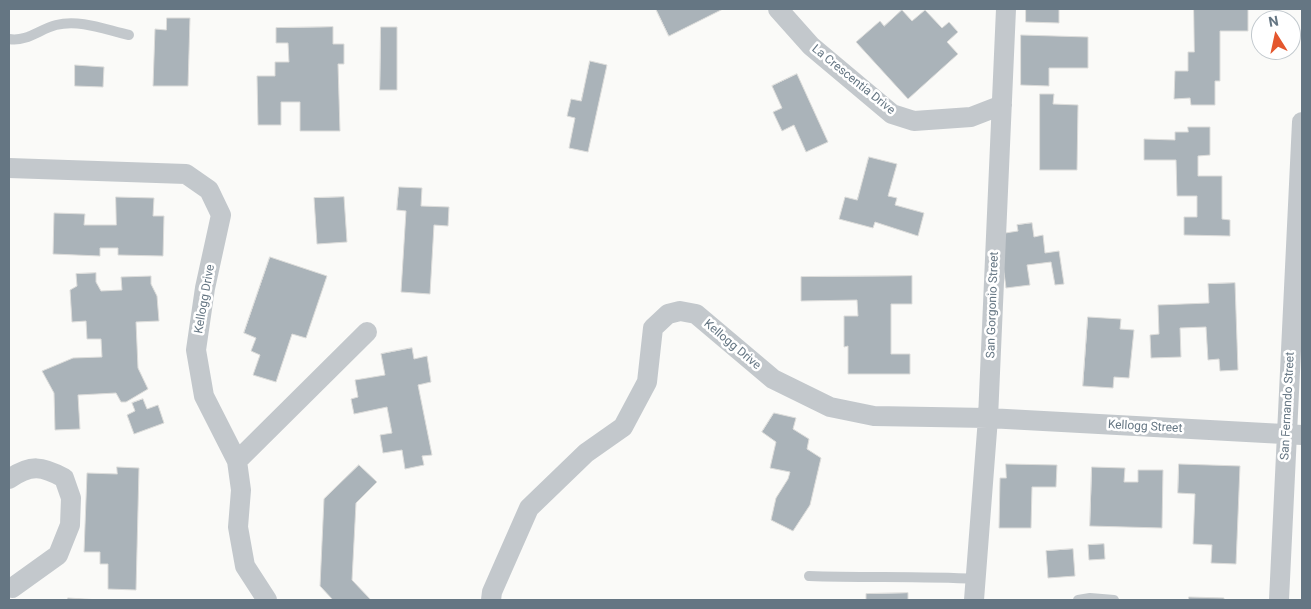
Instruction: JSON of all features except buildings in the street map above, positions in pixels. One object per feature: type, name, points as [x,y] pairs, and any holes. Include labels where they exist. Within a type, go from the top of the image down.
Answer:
[{"type":"street","name":"La Crescentia Drive","points":[[778,9],[812,46],[892,114],[914,121],[971,117],[1002,106]]},
{"type":"street","name":"San Gorgonio Street","points":[[974,600],[988,418],[1006,9]]},
{"type":"street","name":"San Fernando Street","points":[[1279,600],[1294,435],[1302,122]]},
{"type":"street","name":"Kellogg Drive","points":[[9,168],[186,174],[209,190],[221,215],[205,288],[196,350],[204,396],[237,461],[241,490],[238,527],[245,566],[267,600]]},
{"type":"street","name":"Kellogg Drive","points":[[490,600],[529,508],[586,453],[623,427],[647,382],[653,328],[668,314],[680,311],[696,314],[773,379],[830,407],[874,416],[988,418]]},
{"type":"street","points":[[237,461],[367,332]]},
{"type":"street","name":"Kellogg Street","points":[[988,418],[1294,435]]},
{"type":"street","points":[[9,479],[24,469],[46,468],[64,478],[71,498],[70,526],[58,555],[13,590]]},
{"type":"lane","points":[[9,39],[29,37],[55,25],[80,23],[129,35]]},
{"type":"lane","points":[[809,576],[866,578],[930,576],[976,579]]},
{"type":"lane","points":[[1078,600],[1090,598],[1114,600]]}]
